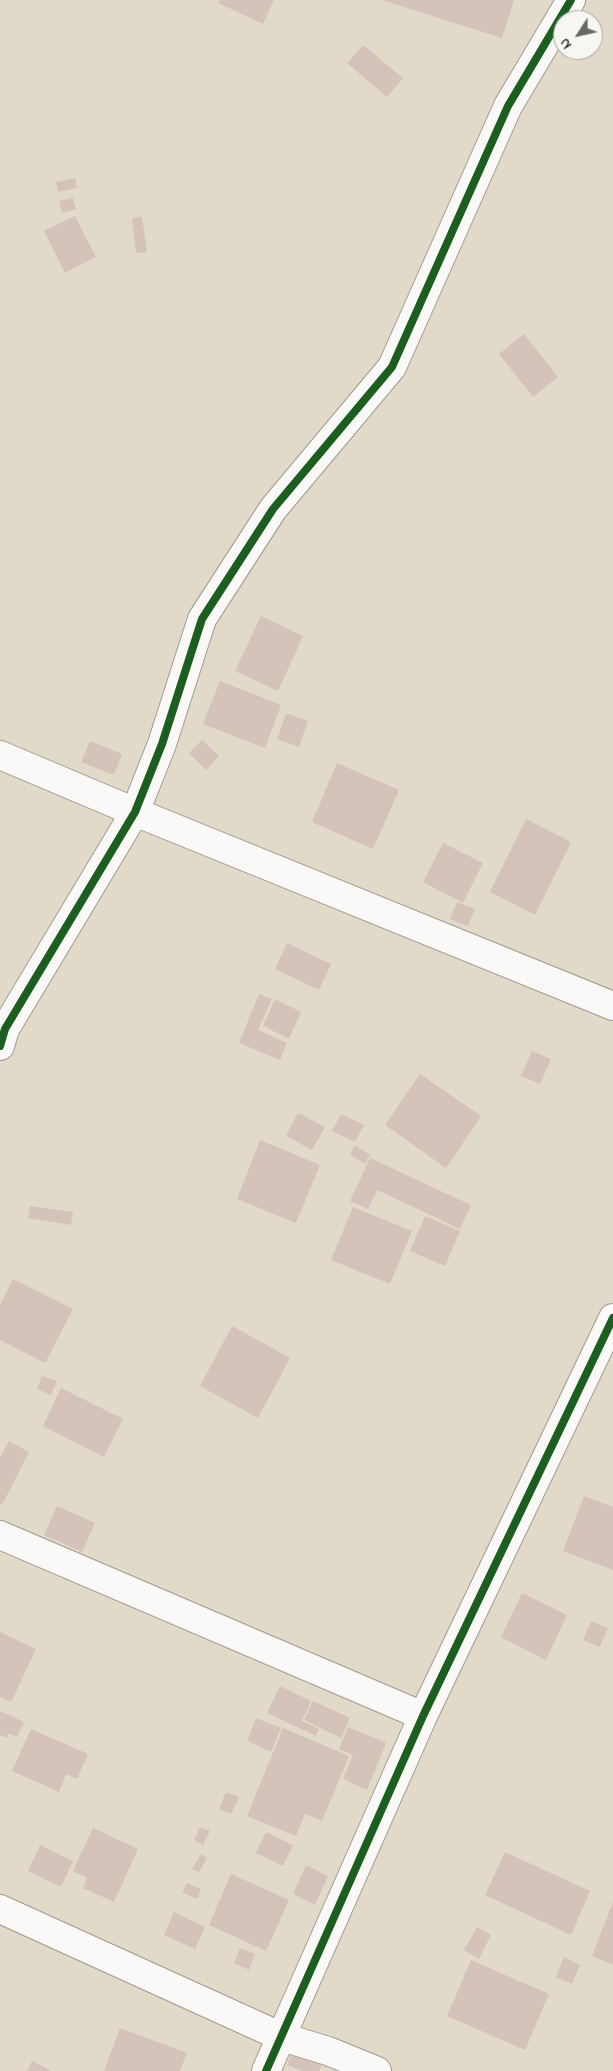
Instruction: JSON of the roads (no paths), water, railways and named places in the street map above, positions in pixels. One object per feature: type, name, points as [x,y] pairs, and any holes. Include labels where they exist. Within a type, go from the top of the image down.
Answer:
[{"type":"street","points":[[0,1046],[5,1029],[135,812],[162,744],[202,619],[273,509],[392,368],[508,106],[571,0]]},
{"type":"street","points":[[0,755],[135,812],[613,1006]]},
{"type":"street","points":[[266,2071],[423,1716],[613,1318]]},
{"type":"street","points":[[0,1536],[423,1716]]},
{"type":"street","points":[[0,1909],[282,2037],[328,2051],[377,2071]]}]
